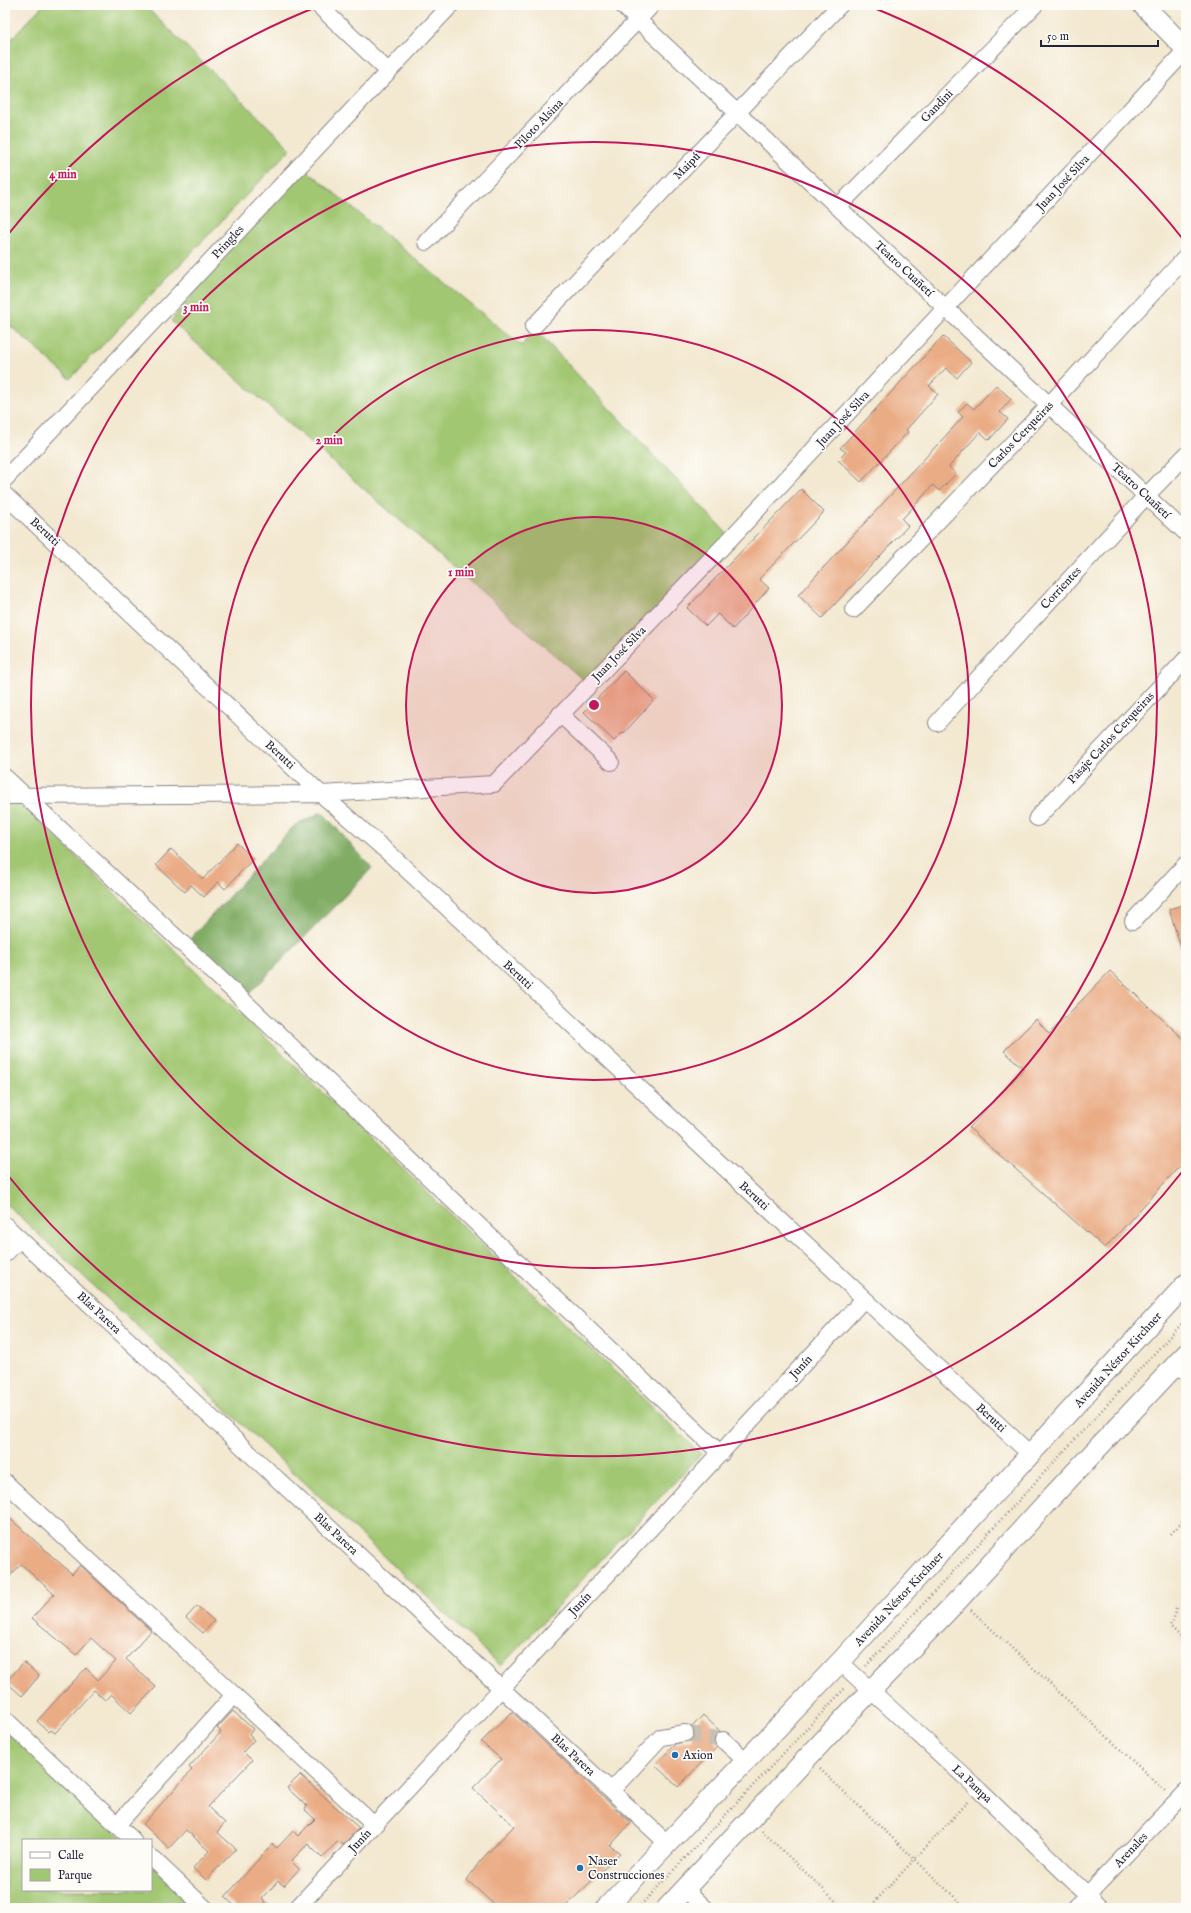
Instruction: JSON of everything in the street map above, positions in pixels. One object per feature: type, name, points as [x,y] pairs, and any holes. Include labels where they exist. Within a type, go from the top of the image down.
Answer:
[{"type":"main road","points":[[1143,5],[1186,49]]},
{"type":"main road","name":"Avenida Néstor Kirchner","points":[[606,1908],[745,1760],[840,1662],[1186,1284]]},
{"type":"main road","points":[[667,1908],[871,1690],[959,1599],[1043,1507],[1183,1363]]},
{"type":"street","points":[[318,5],[388,71]]},
{"type":"street","name":"Pringles","points":[[5,478],[451,5]]},
{"type":"street","name":"Teatro Cuañetí","points":[[622,5],[1186,533]]},
{"type":"street","name":"Piloto Alsina","points":[[426,242],[652,5]]},
{"type":"street","name":"Maipú","points":[[533,327],[840,5]]},
{"type":"street","name":"Gandini","points":[[838,207],[1035,5]]},
{"type":"street","name":"Juan José Silva","points":[[321,794],[494,784],[731,538],[947,309],[1186,49]]},
{"type":"street","name":"Carlos Cerqueiras","points":[[853,610],[1049,405],[1186,257]]},
{"type":"street","name":"Corrientes","points":[[937,723],[1146,496],[1186,455]]},
{"type":"street","name":"Berutti","points":[[5,495],[321,794],[391,855],[1031,1455]]},
{"type":"street","name":"Pasaje Carlos Cerqueiras","points":[[1037,818],[1186,659]]},
{"type":"street","points":[[560,714],[611,762]]},
{"type":"street","points":[[5,777],[246,1003],[509,1255],[721,1454]]},
{"type":"street","points":[[5,796],[321,794]]},
{"type":"street","points":[[1133,921],[1186,864]]},
{"type":"street","name":"Blas Parera","points":[[5,1225],[612,1790],[667,1843]]},
{"type":"street","points":[[5,1254],[20,1239]]},
{"type":"street","name":"Junín","points":[[297,1908],[864,1299]]},
{"type":"street","points":[[5,1482],[374,1825]]},
{"type":"street","name":"La Pampa","points":[[840,1662],[979,1790],[1101,1908]]},
{"type":"street","points":[[117,1825],[234,1695]]},
{"type":"street","points":[[5,1719],[132,1839]]},
{"type":"street","points":[[612,1790],[661,1737],[685,1733]]},
{"type":"street","points":[[723,1740],[745,1760]]},
{"type":"street","name":"Arenales","points":[[1075,1908],[1181,1796]]},
{"type":"street","points":[[152,1858],[205,1908]]},
{"type":"street","points":[[685,1889],[705,1908]]},
{"type":"path","points":[[638,1908],[856,1676],[1186,1319]]},
{"type":"path","points":[[1171,1534],[1186,1517]]},
{"type":"path","points":[[959,1599],[1181,1796]]},
{"type":"path","points":[[1176,1609],[1170,1626],[1186,1642]]},
{"type":"path","points":[[808,1758],[966,1908]]},
{"type":"path","points":[[869,1908],[979,1790]]},
{"type":"path","points":[[750,1819],[843,1908]]},
{"type":"green space","points":[[43,5],[144,5],[291,149],[70,379],[5,321],[5,46]]},
{"type":"green space","points":[[300,165],[522,346],[533,327],[731,538],[589,685],[171,321]]},
{"type":"green space","points":[[5,802],[19,802],[701,1454],[501,1666],[5,1203]]},
{"type":"green space","points":[[322,812],[372,868],[248,995],[190,939],[294,826]]},
{"type":"green space","points":[[5,1727],[124,1839],[22,1839],[22,1891],[152,1891],[152,1865],[197,1908],[5,1908]]},
{"type":"building","points":[[943,336],[971,362],[957,378],[946,368],[929,386],[938,394],[906,430],[908,432],[861,482],[838,460],[846,452],[840,448]]},
{"type":"building","points":[[996,385],[1011,399],[1000,412],[1008,419],[989,440],[980,432],[949,467],[956,474],[939,491],[933,485],[902,519],[908,526],[822,618],[798,595],[963,417],[958,412],[967,403],[974,409]]},
{"type":"building","points":[[801,489],[824,512],[759,579],[769,588],[733,629],[718,614],[706,626],[687,608]]},
{"type":"building","points":[[624,671],[654,700],[623,734],[622,733],[614,741],[584,712]]},
{"type":"building","points":[[237,843],[253,859],[225,889],[218,882],[204,897],[191,885],[185,892],[156,865],[171,849],[203,879]]},
{"type":"building","points":[[1186,904],[1186,954],[1183,954],[1169,909]]},
{"type":"building","points":[[1110,971],[1186,1041],[1186,1159],[1105,1248],[969,1128],[1024,1069],[1004,1051],[1036,1019],[1049,1034]]},
{"type":"building","points":[[5,1514],[72,1574],[80,1565],[151,1631],[126,1659],[156,1687],[131,1713],[111,1694],[105,1700],[94,1690],[55,1733],[51,1730],[49,1732],[37,1721],[86,1668],[98,1680],[116,1661],[91,1638],[76,1655],[32,1618],[54,1594],[21,1564],[5,1582]]},
{"type":"building","points":[[197,1606],[214,1621],[203,1633],[186,1618]]},
{"type":"building","points":[[24,1662],[39,1676],[22,1696],[6,1682]]},
{"type":"building","points":[[233,1711],[253,1729],[249,1735],[254,1740],[243,1752],[252,1760],[208,1807],[225,1823],[217,1832],[236,1849],[206,1880],[193,1868],[209,1851],[186,1830],[169,1848],[143,1824],[192,1770],[189,1767],[221,1732],[217,1728]]},
{"type":"building","points":[[512,1712],[631,1823],[610,1846],[620,1853],[564,1908],[498,1908],[467,1880],[480,1861],[514,1826],[473,1788],[501,1759],[481,1742]]},
{"type":"building","points":[[703,1715],[720,1731],[714,1738],[717,1747],[678,1787],[655,1765],[675,1744],[691,1740],[694,1732],[692,1727]]},
{"type":"building","points":[[300,1775],[359,1828],[343,1845],[338,1841],[322,1858],[308,1844],[291,1861],[299,1869],[284,1886],[278,1881],[262,1899],[272,1908],[237,1908],[225,1897],[272,1844],[277,1848],[293,1831],[298,1836],[315,1819],[305,1810],[307,1806],[287,1788]]},
{"type":"tunnel","points":[[685,1733],[723,1740]]},
{"type":"place","name":"Axion","points":[[675,1755]]},
{"type":"place","name":"Naser Construcciones","points":[[580,1868]]}]
